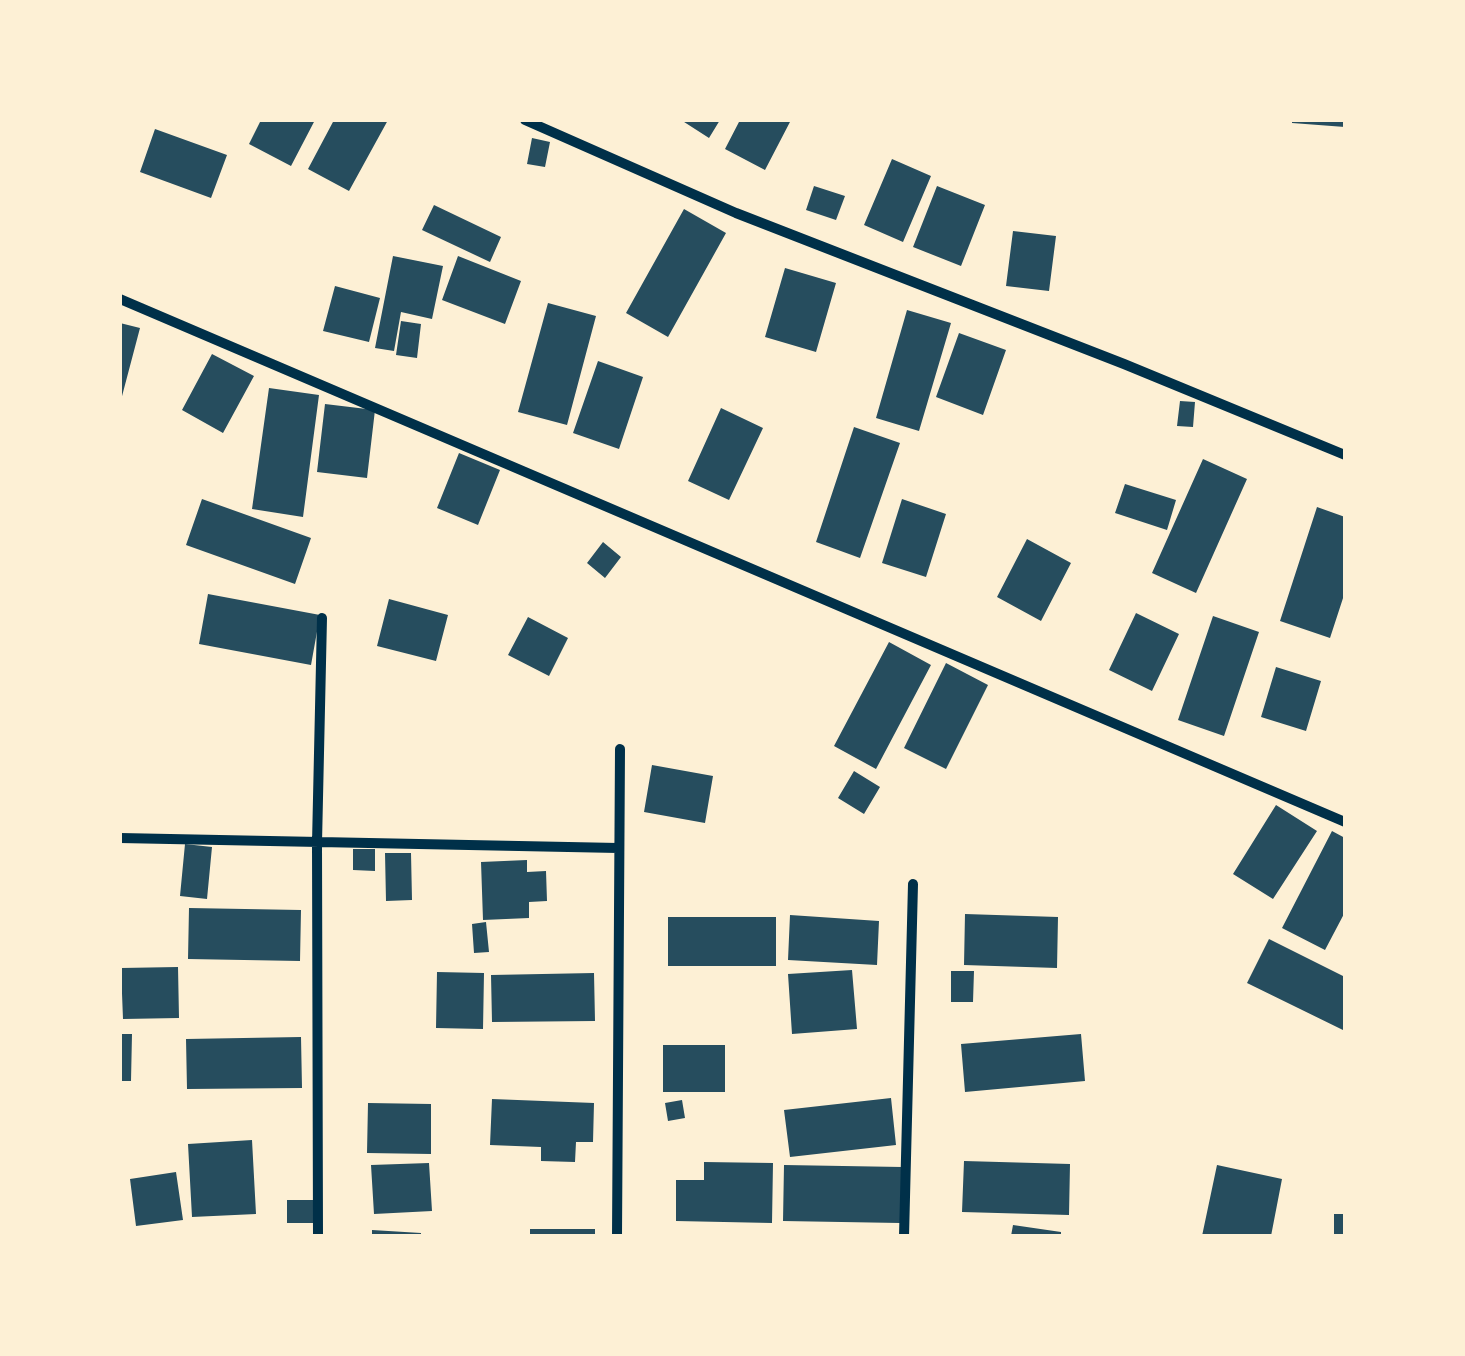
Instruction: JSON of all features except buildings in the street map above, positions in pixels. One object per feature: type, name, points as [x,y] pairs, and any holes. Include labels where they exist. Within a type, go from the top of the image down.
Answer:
[{"type":"street","points":[[526,120],[736,214],[1124,364],[1345,455]]},
{"type":"street","points":[[120,300],[1345,822]]},
{"type":"street","points":[[318,1236],[317,843],[322,618]]},
{"type":"street","points":[[617,1236],[620,750]]},
{"type":"street","points":[[120,838],[618,848]]},
{"type":"street","points":[[904,1236],[913,884]]}]
